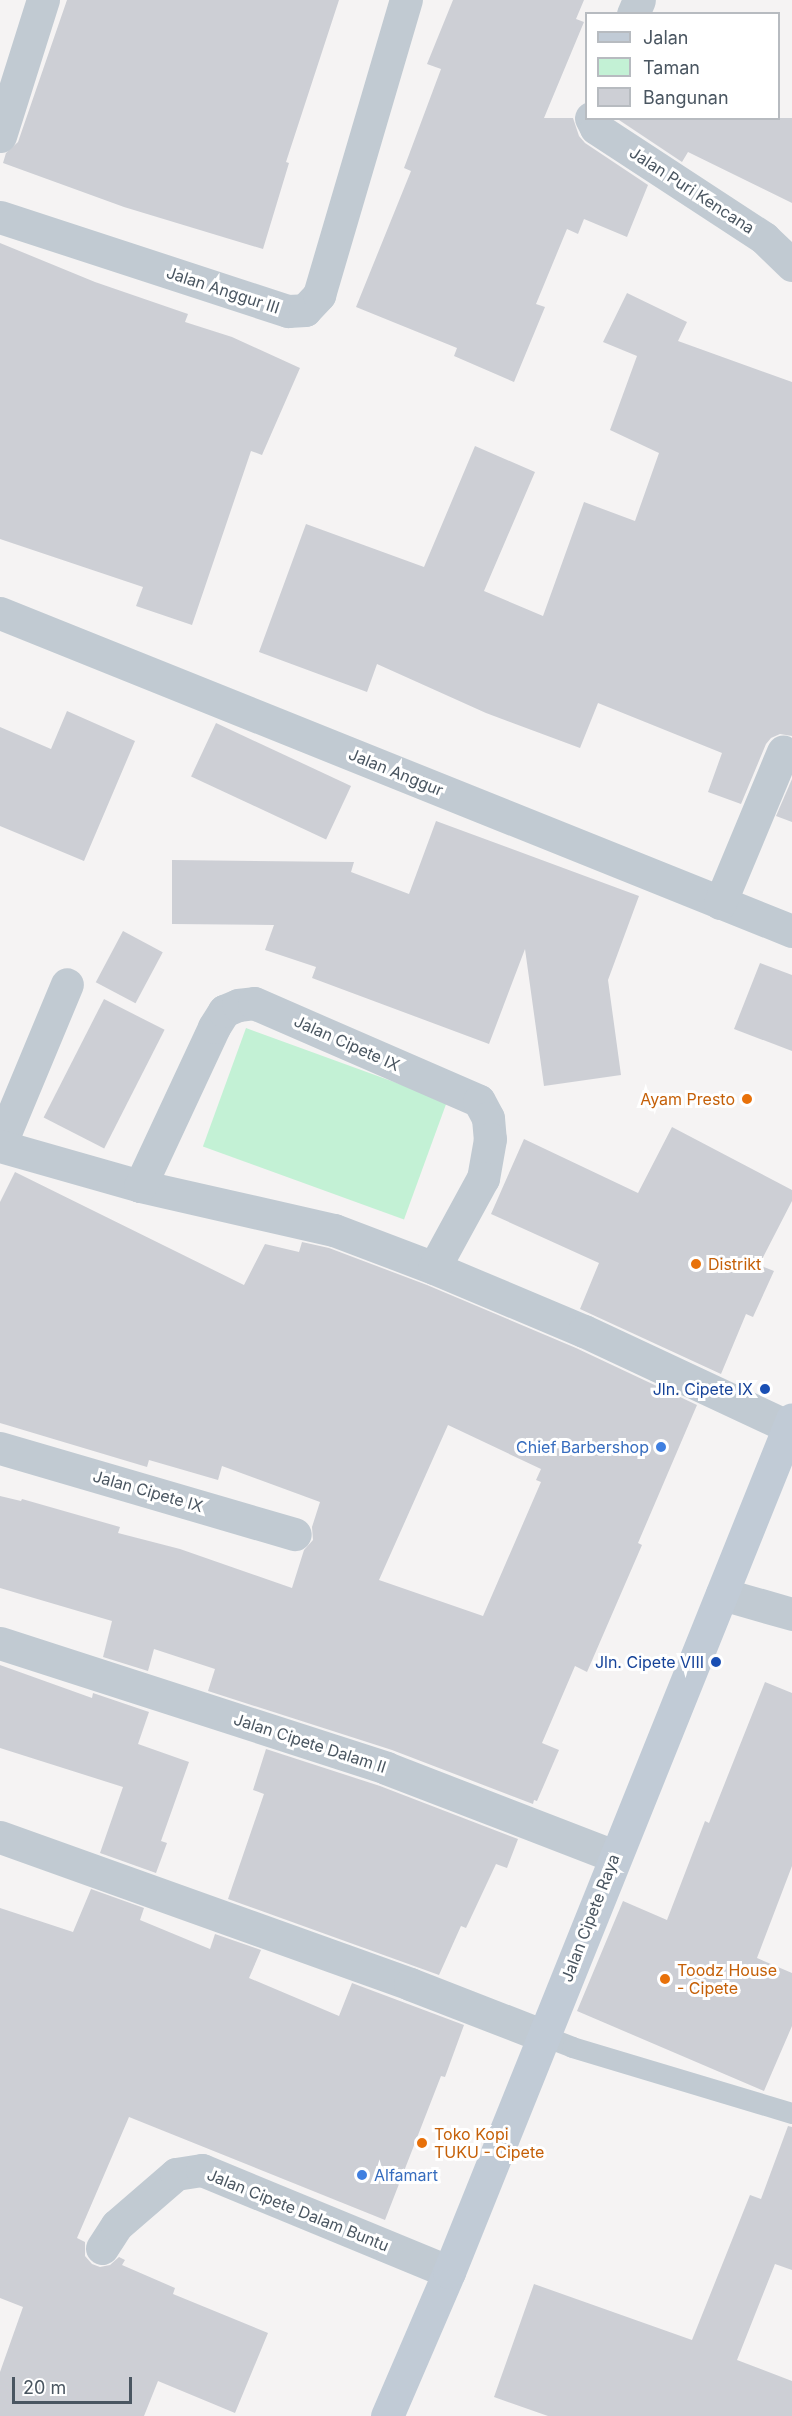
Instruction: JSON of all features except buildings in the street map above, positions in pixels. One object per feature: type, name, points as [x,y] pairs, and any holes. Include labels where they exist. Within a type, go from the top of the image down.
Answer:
[{"type":"main road","name":"Jalan Cipete Raya","points":[[391,2415],[790,1423]]},
{"type":"street","points":[[0,136],[43,0]]},
{"type":"street","name":"Jalan Anggur III","points":[[0,218],[288,311],[305,310],[319,295],[406,0]]},
{"type":"street","name":"Jalan Puri Kencana","points":[[592,120],[596,128],[764,238],[792,265]]},
{"type":"street","name":"Jalan Anggur","points":[[0,613],[792,931]]},
{"type":"street","points":[[720,903],[783,752]]},
{"type":"street","points":[[67,984],[0,1145],[140,1185],[334,1230],[435,1268],[584,1331],[790,1423]]},
{"type":"street","name":"Jalan Cipete IX","points":[[140,1185],[214,1027],[224,1011],[238,1005],[254,1003],[479,1101],[488,1118],[490,1139],[483,1178],[435,1268]]},
{"type":"street","name":"Jalan Cipete IX","points":[[0,1448],[295,1534]]},
{"type":"street","points":[[722,1594],[792,1614]]},
{"type":"street","name":"Jalan Cipete Dalam II","points":[[0,1643],[386,1768],[614,1856]]},
{"type":"street","points":[[0,1837],[410,1984],[544,2036]]},
{"type":"street","name":"Jalan Cipete Dalam Buntu","points":[[102,2248],[117,2225],[176,2174],[202,2170],[449,2272]]},
{"type":"lane","points":[[544,2036],[573,2047],[792,2113]]},
{"type":"green space","points":[[246,1028],[447,1101],[404,1220],[203,1146]]},
{"type":"place","name":"Ayam Presto","points":[[747,1099]]},
{"type":"place","name":"Distrikt","points":[[696,1264]]},
{"type":"place","name":"Jln. Cipete IX","points":[[765,1389]]},
{"type":"place","name":"Chief Barbershop","points":[[661,1447]]},
{"type":"place","name":"Jln. Cipete VIII","points":[[716,1662]]},
{"type":"place","name":"Toodz House - Cipete","points":[[665,1979]]},
{"type":"place","name":"Toko Kopi TUKU - Cipete","points":[[422,2143]]},
{"type":"place","name":"Alfamart","points":[[362,2175]]}]
